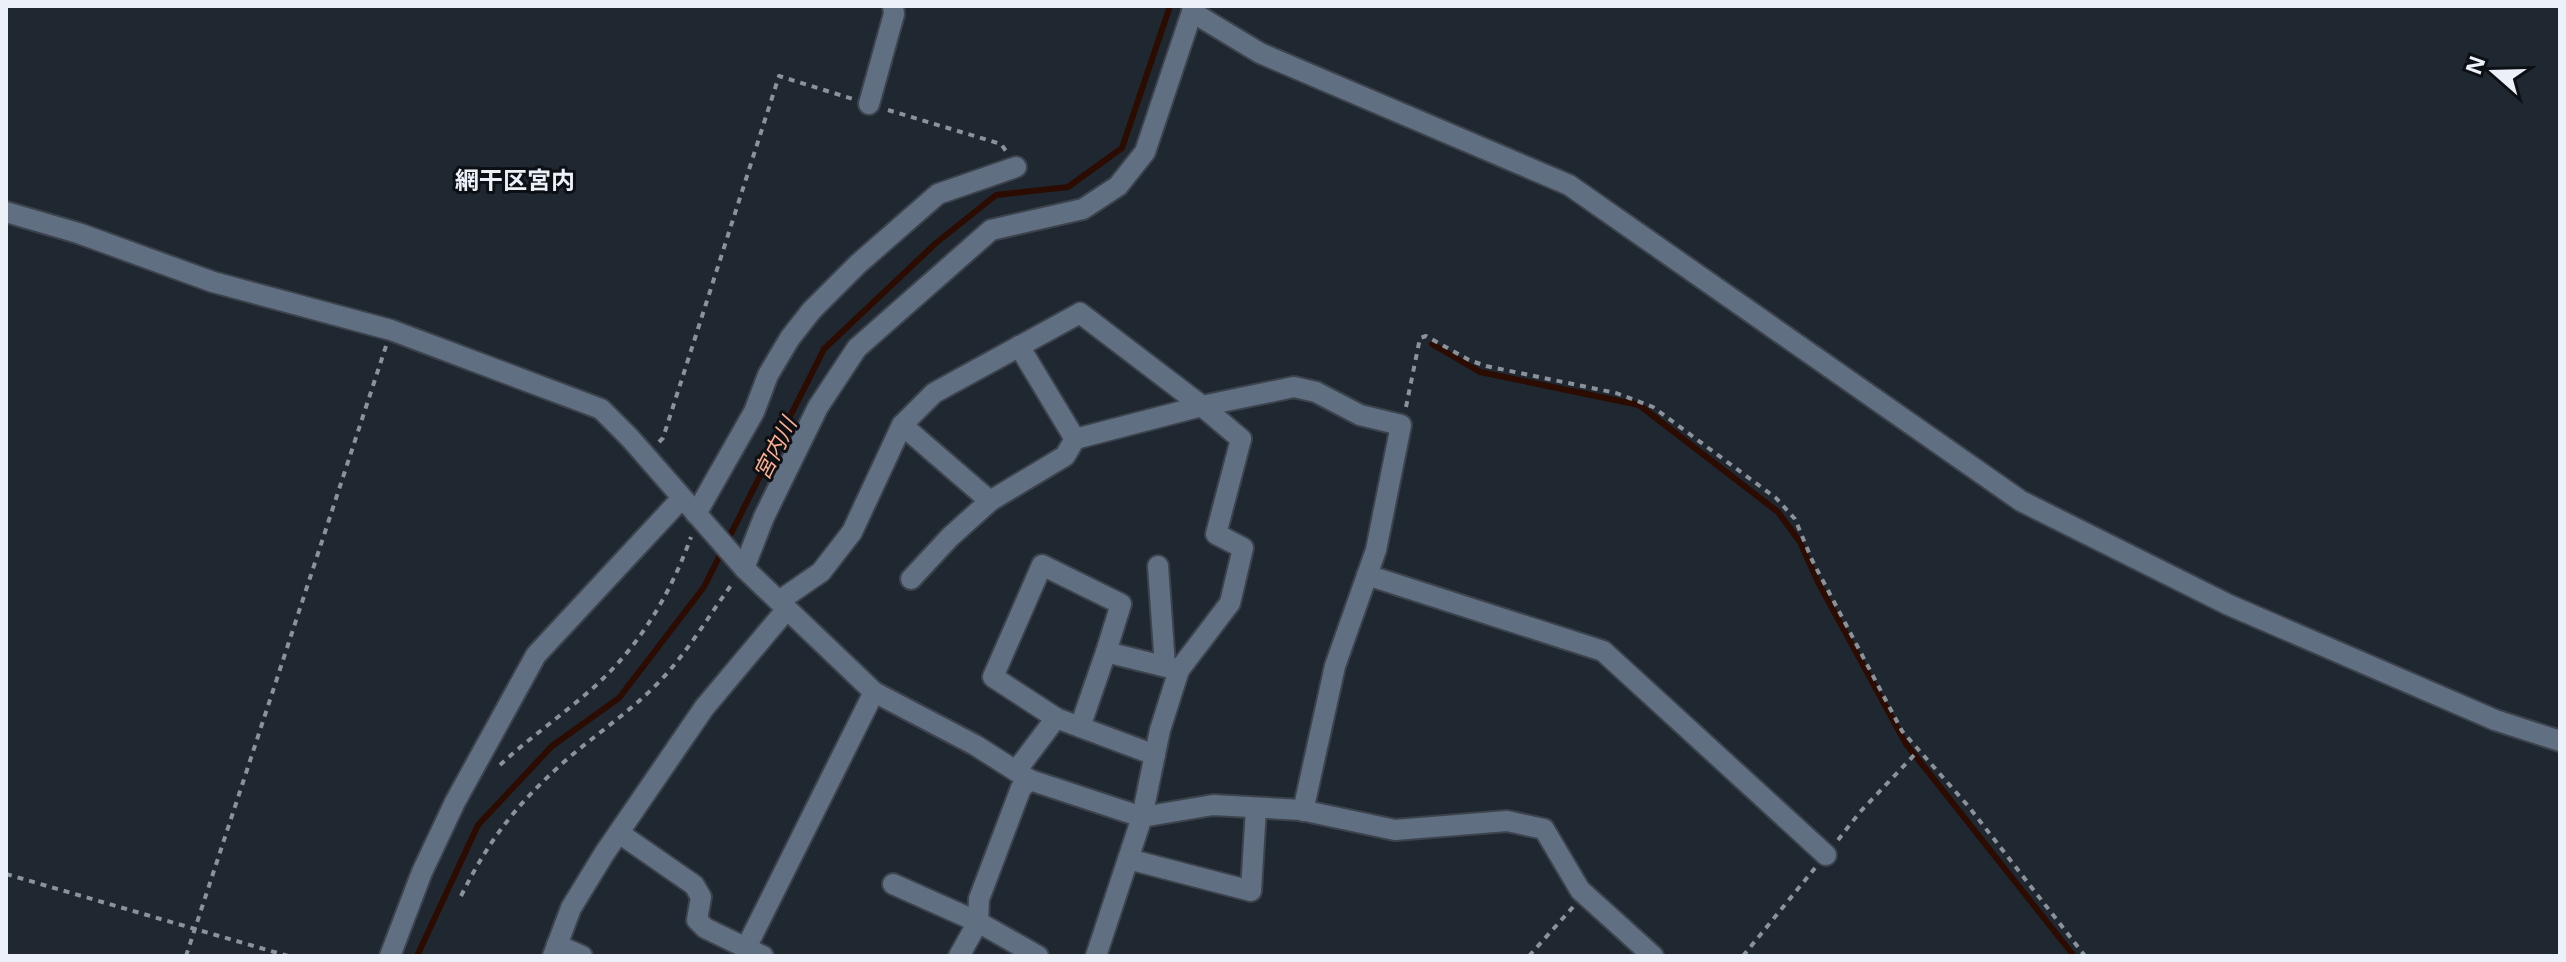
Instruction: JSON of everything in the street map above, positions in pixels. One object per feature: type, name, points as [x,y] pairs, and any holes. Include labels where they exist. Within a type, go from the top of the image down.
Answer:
[{"type":"street","points":[[869,104],[894,14],[893,6]]},
{"type":"street","points":[[744,568],[764,517],[818,407],[857,348],[991,230],[1083,209],[1118,186],[1145,152],[1193,9],[1260,53],[1569,185],[2021,501],[2229,605],[2495,720],[2560,741]]},
{"type":"street","points":[[696,514],[754,412],[768,375],[790,338],[812,310],[858,264],[938,194],[1016,167]]},
{"type":"street","points":[[6,212],[78,233],[213,282],[391,330],[601,409],[744,568],[874,692],[975,745],[1023,776],[1142,817],[1213,805],[1303,811],[1395,830],[1507,821],[1544,829],[1584,893],[1653,956]]},
{"type":"street","points":[[582,956],[555,950],[571,908],[704,708],[783,605],[821,572],[852,532],[902,425],[934,393],[1080,313],[1241,439],[1216,534],[1243,548],[1230,603],[1172,668]]},
{"type":"street","points":[[1019,346],[1075,439]]},
{"type":"street","points":[[911,579],[950,537],[990,501],[1065,456],[1075,439],[1202,406],[1294,387],[1316,392],[1360,415],[1401,425],[1376,550],[1335,666],[1303,811]]},
{"type":"street","points":[[902,425],[990,501]]},
{"type":"street","points":[[390,956],[422,872],[455,802],[536,655],[682,498]]},
{"type":"street","points":[[1080,727],[1121,604],[1042,565],[993,677],[1056,718],[1080,727],[1155,755]]},
{"type":"street","points":[[1096,956],[1142,817],[1172,668],[1158,566]]},
{"type":"street","points":[[1367,575],[1603,651],[1826,855]]},
{"type":"street","points":[[1106,652],[1172,668]]},
{"type":"street","points":[[619,833],[694,885],[701,897],[697,920],[705,928],[755,951],[874,692]]},
{"type":"street","points":[[959,956],[978,922],[979,899],[1023,776],[1056,718]]},
{"type":"street","points":[[1128,859],[1251,891],[1256,808]]},
{"type":"street","points":[[893,884],[978,922],[1038,956]]},
{"type":"path","points":[[646,457],[663,438],[779,76],[1001,144],[1016,167]]},
{"type":"path","points":[[186,956],[391,330]]},
{"type":"path","points":[[1401,425],[1420,338],[1426,336],[1486,366],[1616,393],[1653,407],[1776,498],[1795,519],[1817,572],[1902,731],[1969,807],[2085,956]]},
{"type":"path","points":[[494,770],[585,695],[624,658],[668,593],[696,514]]},
{"type":"path","points":[[461,896],[492,838],[510,815],[567,759],[615,723],[660,681],[744,568]]},
{"type":"path","points":[[6,874],[288,956]]},
{"type":"path","points":[[1529,956],[1584,893]]},
{"type":"waterway","name":"宮内川","points":[[417,956],[478,825],[552,746],[619,698],[704,587],[824,349],[936,243],[996,195],[1068,187],[1122,148],[1170,6]]},
{"type":"waterway","points":[[1432,344],[1480,372],[1639,405],[1778,512],[1800,542],[1818,582],[1906,744],[2074,956]]},
{"type":"district","name":"網干区宮内","points":[[515,179]]}]
